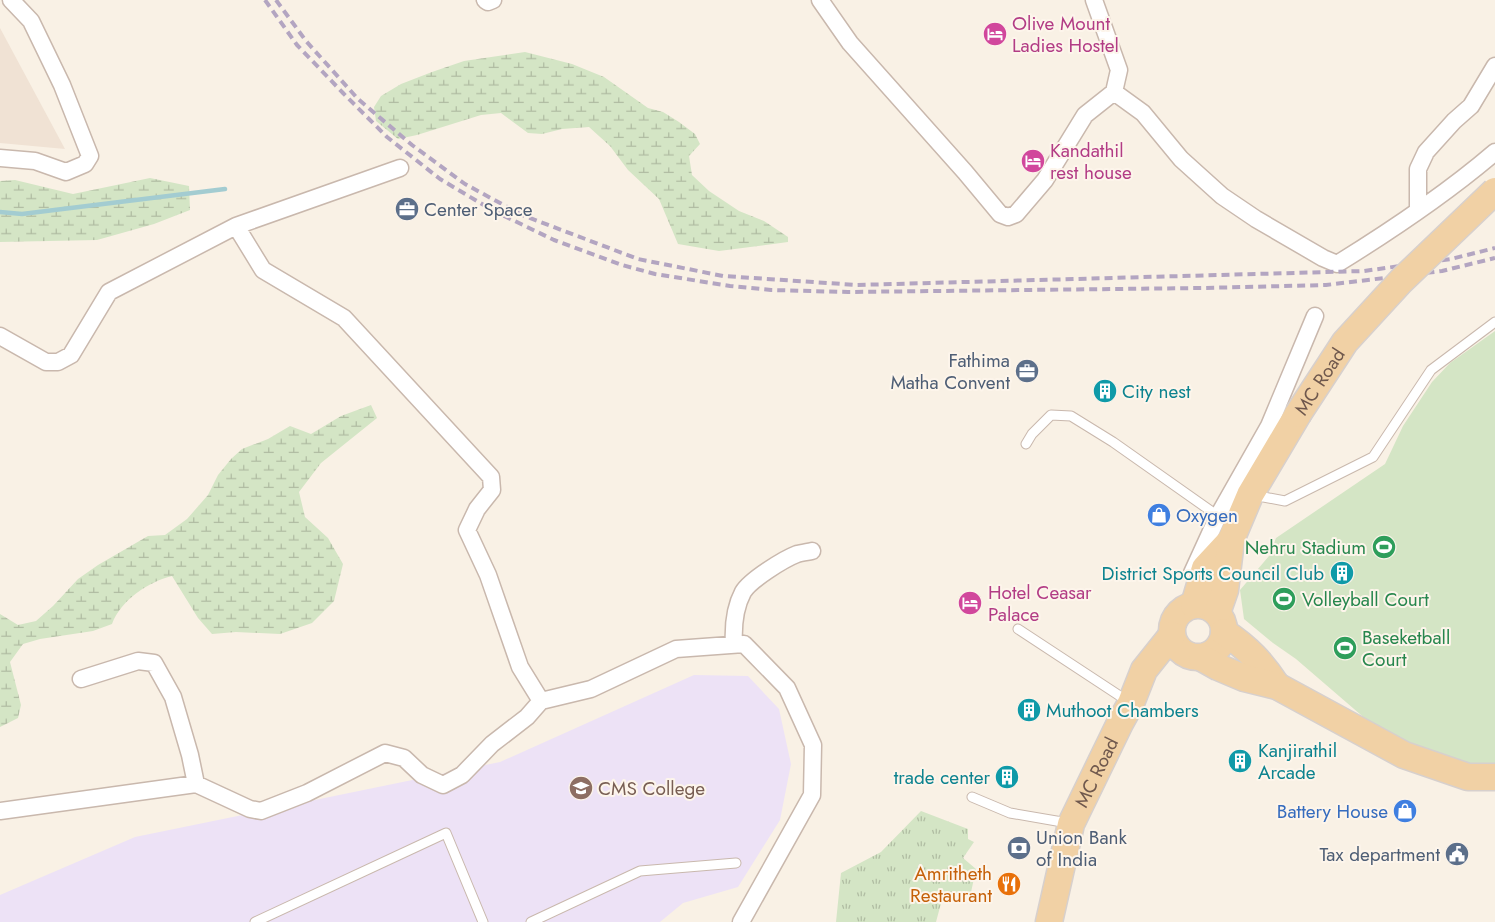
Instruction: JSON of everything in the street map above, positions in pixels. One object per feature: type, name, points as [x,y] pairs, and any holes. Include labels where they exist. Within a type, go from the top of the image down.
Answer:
[{"type":"main road","name":"MC Road","points":[[1049,922],[1070,824],[1131,703],[1144,670],[1172,635],[1173,622],[1182,611],[1212,617],[1225,590],[1231,540],[1250,495],[1298,414],[1345,342],[1401,281],[1495,191]]},
{"type":"main road","points":[[1131,703],[1178,661],[1210,654],[1218,649],[1222,641],[1212,617]]},
{"type":"main road","points":[[1212,617],[1262,664],[1278,686]]},
{"type":"main road","points":[[1172,635],[1178,649],[1183,654],[1196,657],[1244,678],[1278,686],[1404,755],[1468,777],[1495,777]]},
{"type":"street","points":[[0,158],[35,161],[66,172],[85,164],[90,156],[62,86],[31,21],[11,0]]},
{"type":"street","points":[[484,0],[488,2],[493,0]]},
{"type":"street","points":[[820,0],[850,43],[1000,214],[1008,216],[1016,214],[1045,180],[1085,115],[1114,92],[1119,70],[1094,0]]},
{"type":"street","points":[[1418,212],[1418,169],[1426,152],[1454,121],[1471,106],[1495,66]]},
{"type":"street","points":[[1114,92],[1143,113],[1181,159],[1222,196],[1256,219],[1323,258],[1337,264],[1385,235],[1418,212],[1495,152]]},
{"type":"street","points":[[0,336],[46,362],[58,362],[70,355],[109,292],[236,226],[400,168]]},
{"type":"street","points":[[236,226],[263,270],[344,318],[491,477],[492,490],[477,509],[467,530],[488,574],[520,667],[542,702]]},
{"type":"street","points":[[1212,617],[1192,573],[1218,516],[1269,426],[1316,316]]},
{"type":"street","points":[[734,645],[737,608],[743,592],[750,583],[760,575],[795,555],[812,550]]},
{"type":"street","points":[[0,811],[196,784],[250,809],[261,811],[308,793],[385,753],[404,758],[422,775],[443,784],[462,775],[492,744],[527,717],[542,702],[591,689],[676,649],[744,644],[787,688],[813,746],[812,795],[741,922]]},
{"type":"street","points":[[81,679],[138,661],[154,663],[173,697],[190,755],[196,784]]},
{"type":"lane","points":[[1250,495],[1284,501],[1373,458],[1431,370],[1495,322]]},
{"type":"lane","points":[[1026,444],[1032,434],[1050,415],[1071,416],[1113,442],[1218,516]]},
{"type":"lane","points":[[1018,629],[1131,703]]},
{"type":"lane","points":[[972,798],[1010,813],[1070,824]]},
{"type":"lane","points":[[255,922],[446,834],[483,922]]},
{"type":"lane","points":[[531,922],[640,871],[736,863]]},
{"type":"shaded area","points":[[0,28],[65,149],[0,143]]},
{"type":"shaded area","name":"CMS College","points":[[694,675],[748,676],[779,709],[791,764],[780,820],[738,887],[683,903],[660,922],[0,922],[0,895],[135,837],[500,762]]},
{"type":"green space","points":[[525,52],[572,64],[604,77],[648,108],[663,112],[679,122],[695,134],[700,144],[689,156],[692,175],[709,191],[739,211],[764,221],[788,237],[788,242],[719,251],[678,244],[659,199],[628,170],[610,146],[589,127],[562,129],[542,134],[528,133],[501,113],[481,115],[398,139],[376,121],[374,107],[381,96],[401,84],[464,61]]},
{"type":"green space","points":[[150,178],[189,186],[190,210],[154,224],[97,240],[0,242],[0,181],[15,180],[73,194]]},
{"type":"green space","name":"Nehru Stadium","points":[[1495,331],[1495,772],[1397,746],[1296,659],[1244,619],[1240,590],[1269,556],[1276,538],[1385,464],[1403,426],[1432,382],[1450,363]]},
{"type":"green space","points":[[371,405],[377,418],[321,463],[299,492],[305,517],[328,538],[343,564],[334,601],[312,623],[280,634],[236,632],[212,634],[198,618],[172,576],[163,579],[136,593],[122,607],[112,624],[93,631],[40,639],[23,644],[10,662],[21,705],[18,718],[0,727],[0,614],[18,625],[36,621],[78,579],[98,565],[148,536],[165,535],[187,519],[208,495],[218,475],[242,449],[268,439],[290,426],[311,434],[341,416]]},
{"type":"green space","points":[[921,811],[968,829],[968,839],[974,842],[963,858],[976,869],[970,897],[944,892],[936,922],[836,922],[841,873],[881,852]]},
{"type":"waterway","points":[[0,212],[22,214],[225,189]]},
{"type":"railway","points":[[265,0],[297,45],[343,93],[387,137],[440,179],[492,210],[554,240],[622,265],[655,274],[730,286],[771,290],[848,292],[1202,288],[1326,285],[1442,271],[1495,258]]},
{"type":"railway","points":[[276,0],[306,41],[358,99],[412,145],[465,184],[522,215],[638,259],[723,276],[857,285],[1364,271],[1451,259],[1495,248]]},
{"type":"place","name":"Olive Mount Ladies Hostel","points":[[995,34]]},
{"type":"place","name":"Kandathil rest house","points":[[1033,161]]},
{"type":"place","name":"Center Space","points":[[407,209]]},
{"type":"place","name":"Fathima Matha Convent","points":[[1027,371]]},
{"type":"place","name":"City nest","points":[[1105,391]]},
{"type":"place","name":"Oxygen","points":[[1159,515]]},
{"type":"place","name":"Nehru Stadium","points":[[1384,547]]},
{"type":"place","name":"District Sports Council Club","points":[[1342,573]]},
{"type":"place","name":"Volleyball Court","points":[[1284,599]]},
{"type":"place","name":"Hotel Ceasar Palace","points":[[970,603]]},
{"type":"place","name":"Baseketball Court","points":[[1345,648]]},
{"type":"place","name":"Muthoot Chambers","points":[[1029,710]]},
{"type":"place","name":"Kanjirathil Arcade","points":[[1240,761]]},
{"type":"place","name":"trade center","points":[[1007,777]]},
{"type":"place","name":"CMS College","points":[[581,788]]},
{"type":"place","name":"Battery House","points":[[1405,811]]},
{"type":"place","name":"Union Bank of India","points":[[1019,848]]},
{"type":"place","name":"Tax department","points":[[1457,854]]},
{"type":"place","name":"Amritheth Restaurant","points":[[1009,884]]}]
